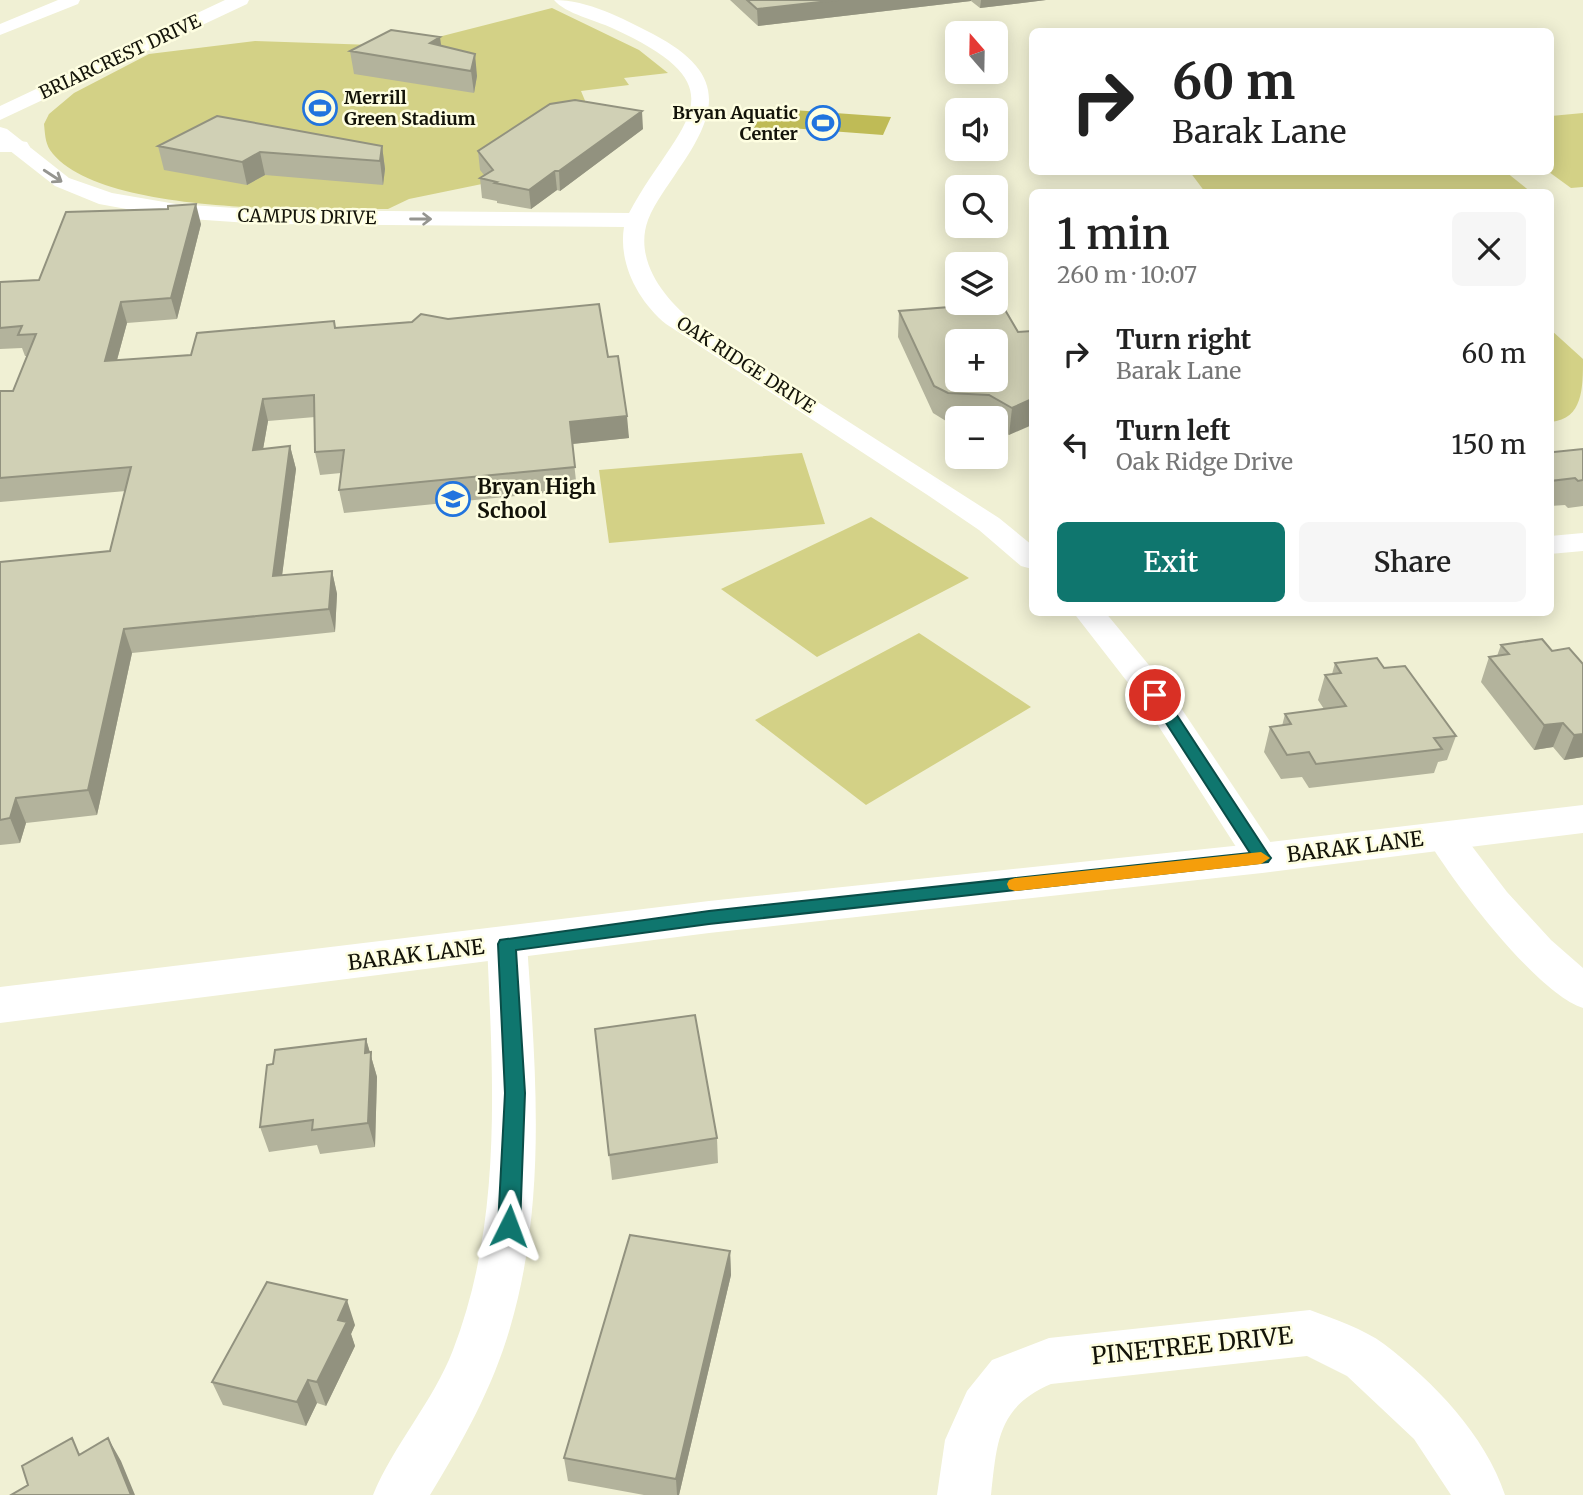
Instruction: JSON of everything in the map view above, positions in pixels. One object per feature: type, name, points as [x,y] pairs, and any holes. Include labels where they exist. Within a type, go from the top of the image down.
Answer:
[{"type":"street","points":[[0,30],[72,0]]},
{"type":"street","name":"BRIARCREST DRIVE","points":[[0,101],[211,0]]},
{"type":"street","name":"BRIARCREST DRIVE","points":[[0,114],[240,0]]},
{"type":"street","points":[[562,0],[671,53],[692,73],[701,91],[701,108],[693,131],[636,220]]},
{"type":"street","name":"CAMPUS DRIVE","points":[[0,133],[9,146],[54,177],[87,192],[126,203],[187,213],[264,218],[636,220]]},
{"type":"street","name":"OAK RIDGE DRIVE","points":[[636,220],[635,244],[642,272],[656,300],[674,318],[989,524],[1029,557]]},
{"type":"street","points":[[1554,545],[1583,542]]},
{"type":"street","points":[[1091,616],[1155,695],[1262,858]]},
{"type":"street","name":"BARAK LANE","points":[[0,1005],[709,917],[1262,858],[1583,819]]},
{"type":"street","points":[[1445,837],[1493,902],[1537,951],[1583,992]]},
{"type":"street","points":[[400,1495],[442,1428],[485,1330],[509,1226],[515,1093],[507,944]]},
{"type":"street","name":"PINETREE DRIVE","points":[[964,1495],[971,1440],[985,1408],[1010,1377],[1049,1361],[1310,1334],[1365,1359],[1432,1421],[1474,1482],[1478,1495]]},
{"type":"shaded area","name":"Merrill Green Stadium","points":[[552,8],[639,50],[668,73],[624,78],[629,85],[581,91],[586,103],[481,170],[488,180],[482,184],[409,199],[388,209],[260,208],[157,198],[112,187],[75,171],[50,150],[46,141],[44,124],[49,114],[74,93],[149,54],[255,41],[403,46]]},
{"type":"shaded area","name":"Bryan Aquatic Center","points":[[765,108],[891,117],[883,135],[790,128],[782,140],[749,137]]},
{"type":"shaded area","points":[[1583,113],[1583,187],[1571,188],[1553,175],[1554,116]]},
{"type":"shaded area","points":[[1192,175],[1510,175],[1527,189],[1203,189]]},
{"type":"shaded area","points":[[1554,333],[1583,359],[1579,400],[1570,415],[1554,421]]},
{"type":"shaded area","points":[[802,453],[825,524],[609,543],[599,470]]},
{"type":"shaded area","points":[[871,517],[969,578],[817,657],[721,589]]},
{"type":"shaded area","points":[[919,633],[1031,707],[866,805],[755,720]]},
{"type":"building","points":[[747,0],[838,0],[757,9]]},
{"type":"building","points":[[391,30],[440,37],[430,43],[475,54],[471,71],[350,51]]},
{"type":"building","points":[[575,100],[642,111],[529,190],[480,178],[493,170],[478,151],[550,104]]},
{"type":"building","points":[[217,116],[382,146],[380,161],[260,152],[242,162],[158,146]]},
{"type":"building","points":[[196,204],[171,298],[121,302],[105,361],[191,355],[197,333],[334,321],[335,328],[412,322],[421,314],[448,319],[599,304],[608,357],[618,356],[627,416],[570,422],[575,467],[339,490],[344,450],[315,452],[314,395],[263,399],[253,450],[290,446],[273,576],[332,571],[329,609],[124,629],[88,790],[16,798],[10,818],[0,820],[0,562],[110,551],[131,467],[0,478],[0,391],[13,391],[36,334],[18,335],[22,326],[0,328],[0,282],[39,280],[66,212],[168,209],[168,206]]},
{"type":"building","points":[[945,307],[945,315],[1008,315],[1018,332],[1029,331],[1029,400],[1012,408],[989,395],[946,392],[1008,392],[1008,329],[945,329],[945,392],[934,386],[899,311]]},
{"type":"building","points":[[1583,449],[1583,480],[1578,481],[1575,478],[1554,481],[1554,452]]},
{"type":"building","points":[[1542,639],[1552,651],[1569,648],[1583,664],[1583,734],[1574,735],[1563,723],[1544,725],[1489,657],[1509,654],[1501,645]]},
{"type":"building","points":[[1377,658],[1384,668],[1405,666],[1456,736],[1434,738],[1442,749],[1316,764],[1309,752],[1287,755],[1270,727],[1291,724],[1285,714],[1346,706],[1325,675],[1341,673],[1335,663]]},
{"type":"building","points":[[695,1015],[717,1138],[609,1155],[595,1029]]},
{"type":"building","points":[[366,1039],[365,1053],[371,1052],[368,1123],[312,1130],[313,1120],[260,1127],[267,1065],[273,1064],[275,1050]]},
{"type":"building","points":[[630,1235],[730,1251],[676,1479],[564,1458]]},
{"type":"building","points":[[267,1282],[347,1300],[338,1320],[347,1322],[317,1382],[308,1380],[297,1402],[212,1382]]},
{"type":"building","points":[[72,1438],[79,1455],[108,1438],[131,1495],[11,1495],[28,1485],[22,1466]]},
{"type":"slow traffic","points":[[1015,884],[1261,858]]},
{"type":"place","name":"Merrill Green Stadium","points":[[320,108]]},
{"type":"place","name":"Bryan Aquatic Center","points":[[823,123]]},
{"type":"place","name":"Bryan High School","points":[[453,499]]},
{"type":"route","points":[[509,1226],[515,1093],[507,944],[709,917],[1262,858],[1155,695]]}]
